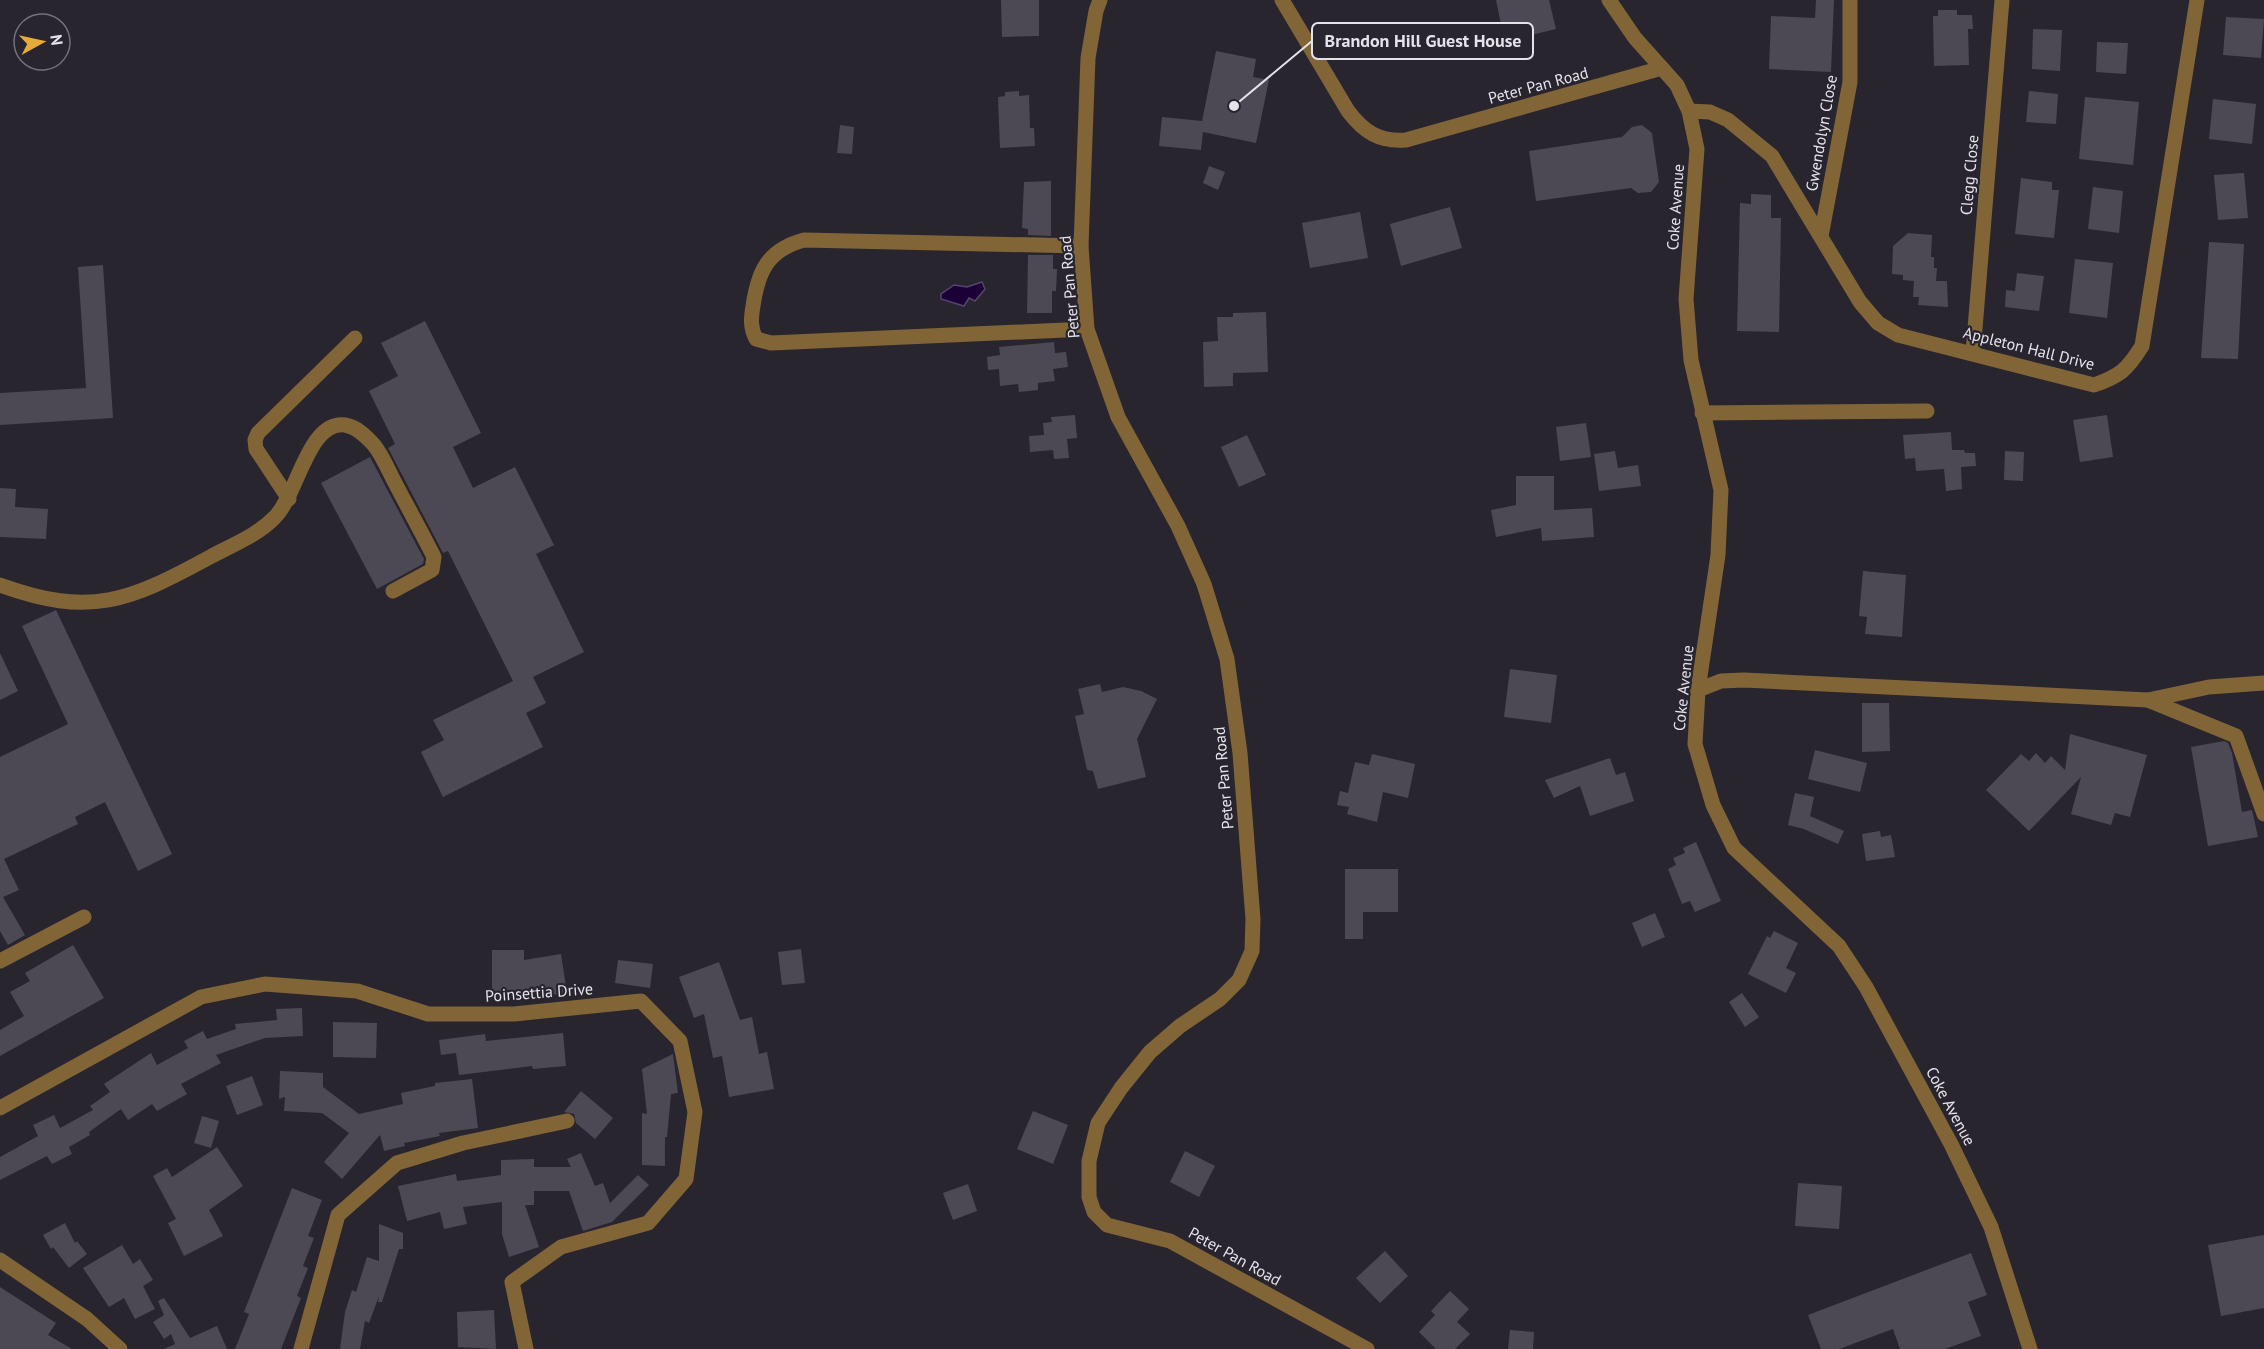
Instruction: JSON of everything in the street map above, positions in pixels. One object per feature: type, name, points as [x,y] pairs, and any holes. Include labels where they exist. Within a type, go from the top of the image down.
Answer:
[{"type":"street","name":"Peter Pan Road","points":[[1100,0],[1088,58],[1081,246],[1087,329],[1118,417],[1178,526],[1204,584],[1227,659],[1240,753],[1253,920],[1252,951],[1239,980],[1220,999],[1180,1026],[1150,1053],[1121,1088],[1098,1123],[1088,1169],[1089,1197],[1094,1212],[1107,1225],[1170,1241],[1367,1349]]},
{"type":"street","name":"Peter Pan Road","points":[[1282,0],[1348,111],[1361,128],[1375,137],[1391,141],[1406,140],[1662,68]]},
{"type":"street","name":"Coke Avenue","points":[[1609,0],[1635,38],[1677,85],[1689,111],[1697,149],[1686,299],[1691,360],[1721,490],[1718,555],[1698,690],[1695,744],[1713,806],[1734,849],[1839,946],[1866,987],[1951,1144],[1991,1227],[2030,1349]]},
{"type":"street","name":"Gwendolyn Close","points":[[1821,236],[1850,82],[1850,0]]},
{"type":"street","name":"Clegg Close","points":[[1973,353],[2002,0]]},
{"type":"street","name":"Appleton Hall Drive","points":[[1689,111],[1710,112],[1728,120],[1772,156],[1860,302],[1878,323],[1898,335],[2094,385],[2114,378],[2129,367],[2142,346],[2197,0]]},
{"type":"street","points":[[1081,246],[804,240],[783,249],[765,264],[756,283],[751,323],[756,339],[771,343],[1087,329]]},
{"type":"street","points":[[288,500],[256,449],[255,440],[258,433],[355,338]]},
{"type":"street","points":[[1702,413],[1927,411]]},
{"type":"street","points":[[0,585],[61,603],[112,602],[159,585],[262,529],[288,500],[314,439],[330,426],[344,425],[358,430],[375,446],[434,557],[432,570],[393,591]]},
{"type":"street","points":[[1698,690],[1720,681],[1744,680],[2148,700],[2210,687],[2264,683]]},
{"type":"street","points":[[2148,700],[2236,736],[2264,814]]},
{"type":"street","points":[[0,961],[84,916]]},
{"type":"street","name":"Poinsettia Drive","points":[[0,1108],[201,997],[265,984],[357,991],[428,1014],[514,1014],[641,1001],[680,1041],[695,1112],[686,1179],[648,1222],[561,1247],[512,1282],[526,1349]]},
{"type":"street","points":[[301,1349],[338,1215],[397,1163],[463,1143],[567,1121]]},
{"type":"street","points":[[0,1260],[87,1320],[120,1349]]},
{"type":"shaded area","points":[[982,282],[985,289],[975,301],[969,298],[964,306],[941,299],[941,294],[954,285],[967,287]]},
{"type":"building","points":[[1001,0],[1039,0],[1039,36],[1002,37]]},
{"type":"building","points":[[1496,0],[1549,0],[1556,29],[1523,37],[1522,30],[1503,34]]},
{"type":"building","points":[[1816,0],[1834,0],[1831,72],[1769,69],[1771,16],[1815,18]]},
{"type":"building","points":[[1938,10],[1957,10],[1957,15],[1972,15],[1973,29],[1968,29],[1969,65],[1934,66],[1933,16],[1938,16]]},
{"type":"building","points":[[2226,17],[2264,19],[2261,58],[2223,55]]},
{"type":"building","points":[[2033,29],[2062,30],[2060,71],[2032,69]]},
{"type":"building","points":[[2097,42],[2128,43],[2126,74],[2096,72]]},
{"type":"building","points":[[1216,51],[1256,59],[1253,77],[1269,80],[1256,143],[1203,132],[1201,150],[1159,146],[1162,117],[1202,121]]},
{"type":"building","points":[[1019,91],[1019,96],[1029,95],[1030,128],[1034,128],[1035,146],[1000,148],[998,97],[1005,96],[1005,92]]},
{"type":"building","points":[[2029,91],[2058,94],[2056,124],[2026,122]]},
{"type":"building","points":[[2085,97],[2139,102],[2133,165],[2079,159]]},
{"type":"building","points":[[2213,99],[2256,104],[2252,144],[2209,139]]},
{"type":"building","points":[[840,125],[854,127],[852,154],[837,153]]},
{"type":"building","points":[[1642,125],[1652,133],[1659,182],[1651,192],[1638,193],[1631,188],[1536,201],[1529,151],[1622,137],[1632,127]]},
{"type":"building","points":[[1209,166],[1225,172],[1218,190],[1203,183]]},
{"type":"building","points":[[2244,173],[2248,218],[2218,220],[2214,175]]},
{"type":"building","points":[[2021,178],[2052,182],[2052,190],[2059,190],[2054,238],[2015,234]]},
{"type":"building","points":[[1051,181],[1051,236],[1028,235],[1028,229],[1022,228],[1024,182]]},
{"type":"building","points":[[2093,187],[2123,191],[2119,233],[2088,229]]},
{"type":"building","points":[[1751,194],[1771,195],[1771,218],[1781,218],[1779,332],[1737,331],[1740,203],[1751,204]]},
{"type":"building","points":[[1450,207],[1462,248],[1401,266],[1390,224]]},
{"type":"building","points":[[1360,212],[1368,258],[1310,268],[1302,223]]},
{"type":"building","points":[[1908,233],[1932,235],[1931,257],[1934,257],[1934,268],[1937,268],[1936,281],[1947,281],[1948,307],[1918,305],[1919,297],[1913,297],[1914,281],[1903,280],[1903,275],[1892,274],[1893,246]]},
{"type":"building","points":[[2209,242],[2244,244],[2238,359],[2201,358]]},
{"type":"building","points":[[1028,255],[1053,255],[1053,269],[1057,269],[1056,291],[1052,291],[1052,313],[1027,313]]},
{"type":"building","points":[[2075,259],[2113,263],[2107,318],[2069,313]]},
{"type":"building","points":[[103,265],[113,418],[0,425],[0,393],[86,388],[78,267]]},
{"type":"building","points":[[2017,273],[2044,276],[2039,311],[2005,307],[2006,290],[2015,291]]},
{"type":"building","points":[[1266,312],[1268,372],[1233,373],[1233,386],[1204,387],[1203,342],[1218,341],[1217,317],[1233,317],[1233,313]]},
{"type":"building","points":[[425,321],[481,433],[453,447],[473,488],[515,467],[554,545],[536,554],[584,652],[533,677],[546,703],[526,713],[543,747],[443,797],[421,752],[444,740],[433,720],[513,681],[448,551],[443,553],[388,448],[395,444],[369,391],[398,376],[381,343]]},
{"type":"building","points":[[1054,342],[1055,353],[1066,352],[1068,367],[1053,369],[1055,381],[1038,383],[1038,390],[1019,392],[1018,384],[1000,386],[999,369],[988,370],[987,357],[1000,355],[999,347]]},
{"type":"building","points":[[1075,415],[1077,438],[1067,439],[1069,458],[1054,459],[1053,450],[1030,452],[1029,436],[1044,435],[1043,423],[1052,422],[1051,417]]},
{"type":"building","points":[[2107,415],[2113,457],[2080,462],[2073,420]]},
{"type":"building","points":[[1586,423],[1591,457],[1560,461],[1556,427]]},
{"type":"building","points":[[1951,432],[1952,450],[1975,453],[1976,466],[1961,467],[1962,489],[1946,491],[1944,469],[1916,471],[1915,458],[1905,459],[1903,435]]},
{"type":"building","points":[[1247,435],[1266,475],[1239,487],[1221,447]]},
{"type":"building","points":[[1615,451],[1618,468],[1638,465],[1641,486],[1599,491],[1594,454]]},
{"type":"building","points":[[2005,451],[2024,452],[2023,481],[2004,480]]},
{"type":"building","points":[[370,457],[424,559],[423,564],[377,589],[321,483]]},
{"type":"building","points":[[1516,476],[1554,476],[1554,510],[1592,508],[1594,537],[1542,541],[1541,528],[1496,537],[1491,510],[1516,505]]},
{"type":"building","points":[[0,488],[16,489],[15,507],[48,509],[46,539],[0,537]]},
{"type":"building","points":[[1863,571],[1906,575],[1902,637],[1865,634],[1867,617],[1859,616]]},
{"type":"building","points":[[56,610],[172,854],[138,871],[105,802],[75,817],[78,824],[4,859],[19,890],[3,897],[25,935],[8,945],[0,931],[0,757],[68,724],[22,626]]},
{"type":"building","points":[[0,653],[18,691],[0,700]]},
{"type":"building","points":[[1510,669],[1557,675],[1551,723],[1504,717]]},
{"type":"building","points":[[1100,684],[1102,692],[1123,687],[1141,691],[1157,699],[1137,739],[1146,777],[1098,789],[1093,771],[1087,770],[1075,716],[1084,714],[1078,689]]},
{"type":"building","points":[[1862,703],[1889,703],[1890,751],[1862,752]]},
{"type":"building","points":[[2070,734],[2147,755],[2130,817],[2115,813],[2111,825],[2071,814],[2081,777],[2029,831],[1986,790],[2021,754],[2029,761],[2036,753],[2045,763],[2051,756],[2065,770]]},
{"type":"building","points":[[2224,741],[2228,743],[2232,753],[2242,812],[2252,810],[2258,837],[2208,846],[2191,747]]},
{"type":"building","points":[[1815,750],[1867,763],[1860,792],[1808,779]]},
{"type":"building","points":[[1372,754],[1415,764],[1408,798],[1383,792],[1377,822],[1347,814],[1349,807],[1337,805],[1340,791],[1348,793],[1355,762],[1369,765]]},
{"type":"building","points":[[1610,758],[1616,775],[1625,772],[1634,801],[1590,816],[1580,786],[1554,798],[1545,780]]},
{"type":"building","points":[[1795,793],[1814,797],[1810,816],[1844,831],[1838,844],[1804,829],[1788,825]]},
{"type":"building","points":[[1880,831],[1881,837],[1891,835],[1895,857],[1866,861],[1862,834]]},
{"type":"building","points":[[1696,842],[1721,901],[1695,912],[1690,901],[1682,904],[1668,869],[1676,865],[1673,858],[1685,853],[1683,848]]},
{"type":"building","points":[[1345,869],[1398,869],[1398,912],[1363,912],[1363,939],[1345,939]]},
{"type":"building","points":[[1655,913],[1665,937],[1642,947],[1632,923]]},
{"type":"building","points":[[1774,931],[1798,943],[1786,968],[1796,973],[1786,993],[1748,974],[1767,936],[1770,938]]},
{"type":"building","points":[[73,945],[104,998],[0,1056],[0,1030],[24,1016],[10,992],[30,981],[25,973]]},
{"type":"building","points":[[801,949],[805,983],[782,985],[778,952]]},
{"type":"building","points":[[492,950],[524,950],[524,960],[561,954],[567,993],[535,997],[492,998]]},
{"type":"building","points":[[618,960],[653,964],[650,988],[615,983]]},
{"type":"building","points":[[719,962],[740,1020],[752,1017],[759,1054],[767,1052],[774,1089],[729,1097],[722,1056],[713,1058],[704,1014],[694,1018],[679,977]]},
{"type":"building","points":[[1742,993],[1759,1017],[1745,1027],[1729,1002]]},
{"type":"building","points":[[302,1008],[303,1036],[265,1038],[216,1055],[221,1063],[181,1084],[187,1094],[157,1111],[152,1104],[128,1120],[121,1109],[89,1132],[90,1135],[69,1147],[72,1154],[52,1164],[47,1156],[0,1180],[0,1157],[38,1136],[33,1125],[54,1115],[60,1128],[93,1110],[90,1106],[110,1092],[104,1084],[151,1053],[157,1065],[188,1048],[184,1041],[203,1031],[207,1039],[236,1029],[235,1024],[277,1020],[276,1009]]},
{"type":"building","points":[[333,1022],[377,1023],[376,1058],[333,1057]]},
{"type":"building","points":[[563,1033],[566,1066],[533,1069],[532,1066],[459,1075],[456,1053],[441,1055],[439,1040],[485,1034],[486,1041]]},
{"type":"building","points":[[673,1054],[678,1093],[671,1094],[667,1137],[665,1137],[665,1166],[642,1165],[642,1113],[647,1114],[642,1069]]},
{"type":"building","points":[[280,1071],[323,1073],[323,1087],[359,1114],[403,1104],[401,1093],[435,1086],[435,1083],[472,1079],[478,1128],[439,1133],[440,1136],[404,1143],[405,1146],[384,1151],[380,1135],[342,1179],[324,1162],[349,1133],[322,1113],[284,1111],[285,1097],[279,1099]]},
{"type":"building","points":[[252,1076],[263,1105],[237,1115],[226,1086]]},
{"type":"building","points":[[581,1091],[613,1118],[595,1139],[576,1123],[574,1114],[564,1112]]},
{"type":"building","points":[[1033,1111],[1068,1125],[1053,1164],[1017,1149]]},
{"type":"building","points":[[202,1116],[219,1121],[211,1148],[194,1143]]},
{"type":"building","points":[[217,1147],[243,1186],[209,1210],[223,1236],[184,1256],[168,1223],[176,1219],[153,1176],[167,1168],[172,1177]]},
{"type":"building","points":[[1185,1151],[1215,1166],[1199,1197],[1170,1182]]},
{"type":"building","points":[[581,1153],[595,1186],[603,1183],[610,1203],[638,1175],[649,1185],[612,1222],[583,1231],[569,1191],[534,1191],[534,1205],[525,1205],[539,1247],[509,1257],[502,1234],[502,1202],[463,1207],[467,1224],[444,1229],[440,1212],[407,1221],[398,1186],[456,1174],[457,1181],[501,1175],[501,1160],[534,1159],[534,1167],[571,1167],[567,1159]]},
{"type":"building","points":[[1798,1183],[1842,1186],[1839,1229],[1795,1226]]},
{"type":"building","points":[[968,1184],[977,1211],[953,1220],[943,1193]]},
{"type":"building","points":[[292,1188],[322,1200],[308,1236],[314,1238],[303,1266],[308,1268],[297,1296],[301,1298],[281,1349],[235,1349],[249,1314],[244,1312]]},
{"type":"building","points":[[65,1223],[75,1243],[77,1241],[87,1254],[69,1268],[53,1247],[51,1249],[43,1235]]},
{"type":"building","points":[[379,1224],[403,1233],[403,1249],[399,1249],[382,1302],[378,1302],[379,1296],[369,1323],[365,1321],[360,1349],[340,1349],[345,1312],[352,1290],[356,1292],[367,1257],[379,1261]]},
{"type":"building","points":[[2264,1235],[2264,1308],[2221,1316],[2208,1245]]},
{"type":"building","points":[[122,1245],[133,1264],[140,1259],[153,1280],[143,1286],[155,1309],[135,1319],[124,1298],[109,1307],[83,1268]]},
{"type":"building","points":[[1385,1251],[1408,1276],[1380,1303],[1356,1278]]},
{"type":"building","points":[[1971,1253],[1987,1295],[1968,1302],[1981,1336],[1945,1349],[1900,1349],[1893,1329],[1839,1349],[1821,1349],[1808,1315]]},
{"type":"building","points":[[0,1287],[56,1323],[48,1335],[72,1349],[0,1349]]},
{"type":"building","points":[[1450,1291],[1469,1309],[1457,1322],[1470,1334],[1455,1349],[1436,1349],[1419,1332],[1435,1315],[1431,1311]]},
{"type":"building","points":[[164,1298],[190,1338],[217,1326],[227,1349],[164,1349],[175,1344],[171,1334],[164,1339],[153,1322],[164,1315],[158,1301]]},
{"type":"building","points":[[494,1310],[496,1349],[458,1347],[457,1312]]},
{"type":"building","points":[[1510,1330],[1534,1332],[1533,1349],[1508,1349]]},
{"type":"place","name":"Brandon Hill Guest House","points":[[1234,106]]}]
